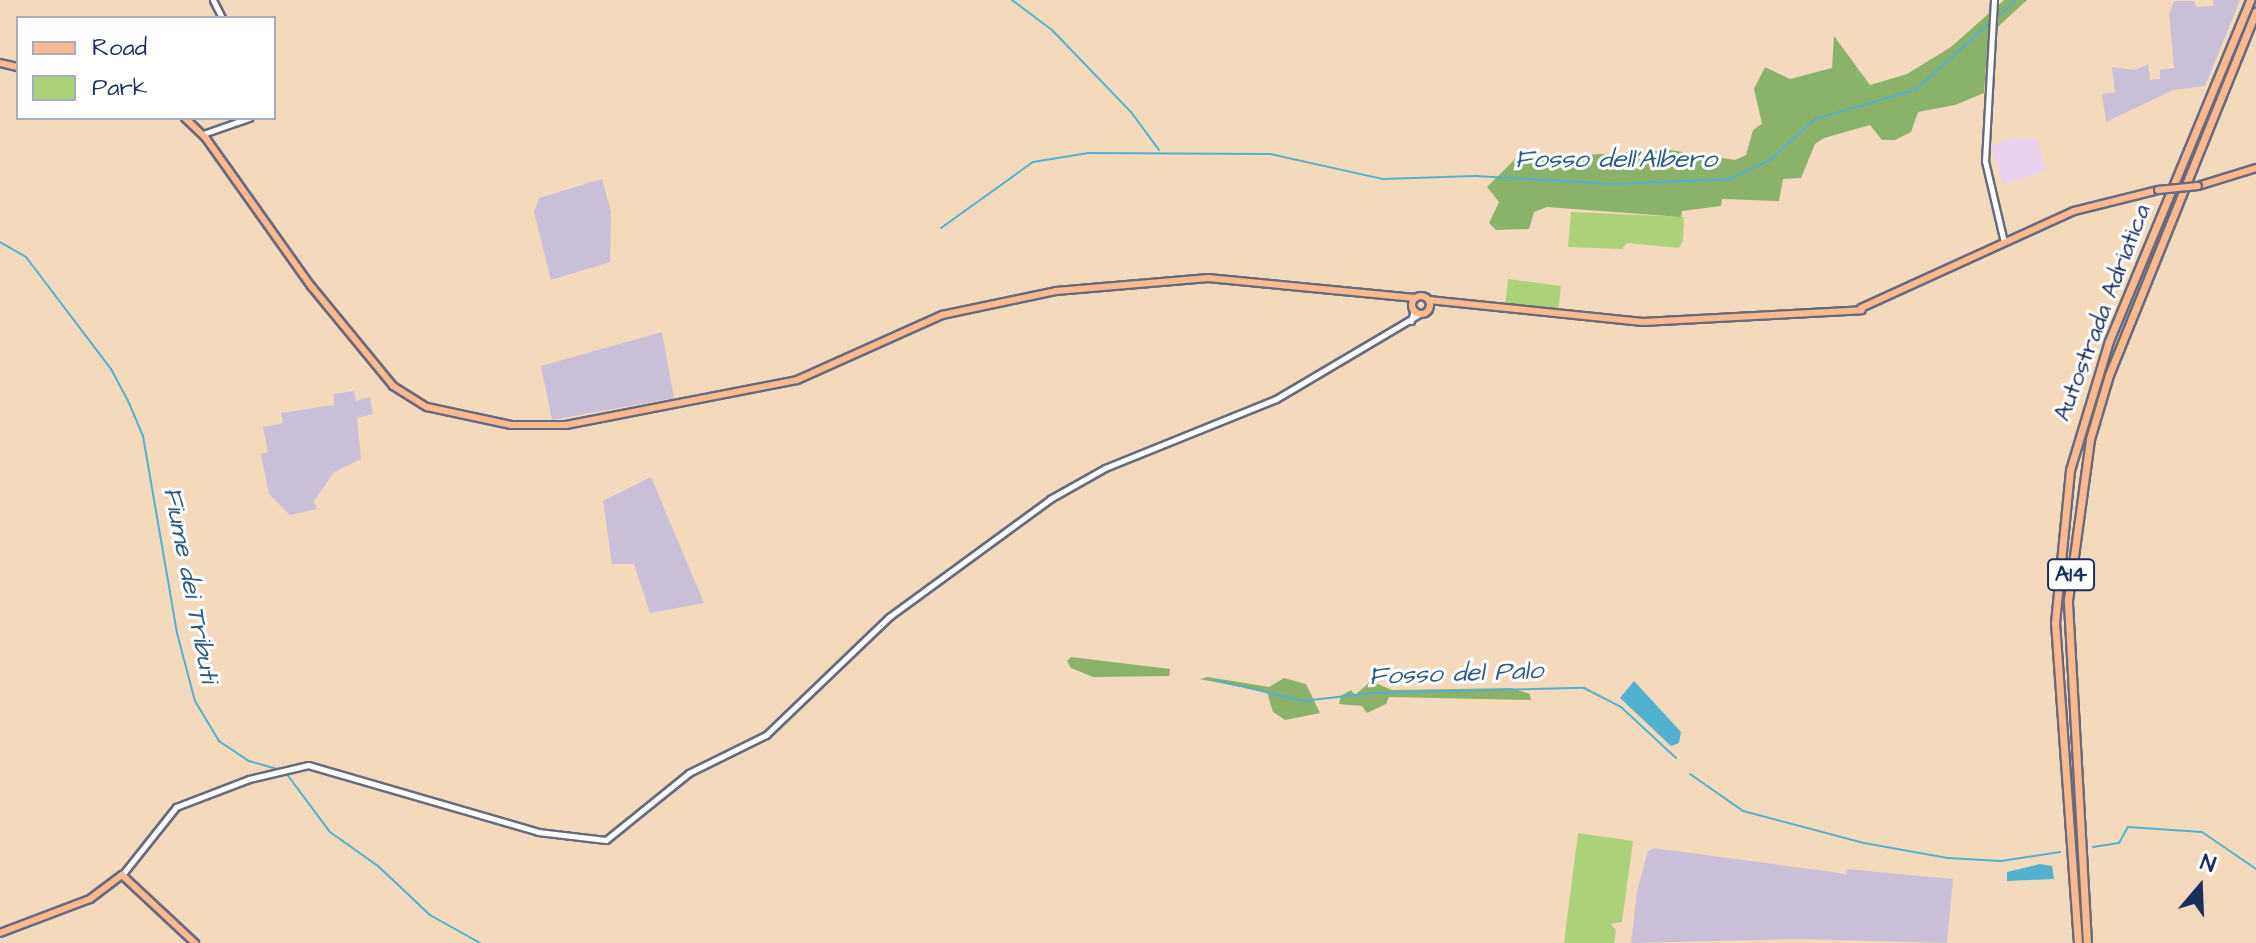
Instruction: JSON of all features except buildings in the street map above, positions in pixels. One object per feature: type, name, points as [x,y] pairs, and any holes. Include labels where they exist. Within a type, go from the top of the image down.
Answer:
[{"type":"highway","name":"Autostrada Adriatica","points":[[2078,943],[2055,623],[2070,470],[2109,341],[2250,0]]},
{"type":"highway","name":"Autostrada Adriatica","points":[[2087,943],[2068,600],[2090,439],[2109,375],[2256,12]]},
{"type":"main road","points":[[187,120],[203,134],[311,286],[393,386],[427,407],[511,425],[566,425],[797,380],[942,315],[1056,291],[1208,278],[1404,297],[1415,307],[1429,309],[1450,303]]},
{"type":"main road","points":[[1415,307],[1429,300],[1643,322],[1858,309],[2074,211],[2158,190],[2198,186],[2256,168]]},
{"type":"main road","points":[[1429,300],[1429,309]]},
{"type":"main road","points":[[0,933],[90,899],[122,875],[195,943]]},
{"type":"street","points":[[1994,0],[1985,161],[2004,242]]},
{"type":"street","points":[[203,134],[243,120]]},
{"type":"street","points":[[122,875],[176,807],[290,767],[324,767],[538,832],[606,840],[689,773],[766,735],[889,617],[1050,499],[1105,468],[1265,404],[1408,325],[1415,307]]},
{"type":"shaded area","points":[[2213,0],[2240,0],[2205,86],[2173,90],[2106,122],[2102,94],[2115,92],[2112,67],[2135,70],[2148,64],[2150,80],[2160,79],[2160,70],[2174,68],[2169,14],[2174,1],[2194,1],[2196,7],[2213,6]]},
{"type":"shaded area","points":[[2011,138],[2037,139],[2046,170],[2003,185],[1991,146]]},
{"type":"shaded area","points":[[602,179],[611,212],[610,262],[551,280],[534,212],[539,198]]},
{"type":"shaded area","points":[[662,332],[674,398],[552,420],[541,366]]},
{"type":"shaded area","points":[[354,391],[356,401],[370,397],[373,414],[357,418],[361,459],[334,472],[314,501],[317,509],[290,515],[269,494],[261,454],[268,452],[263,427],[283,423],[281,413],[334,405],[334,394]]},
{"type":"shaded area","points":[[651,477],[704,603],[650,613],[634,564],[612,564],[603,501]]},
{"type":"shaded area","points":[[1654,848],[1846,874],[1847,869],[1953,879],[1947,943],[1797,939],[1631,943],[1637,891],[1648,851]]},
{"type":"green space","points":[[2004,0],[2027,0],[1988,36],[1984,93],[1955,105],[1918,112],[1911,132],[1895,140],[1882,140],[1870,125],[1824,138],[1815,144],[1801,178],[1783,179],[1779,201],[1722,199],[1721,206],[1682,211],[1681,217],[1547,207],[1534,212],[1529,229],[1496,230],[1489,223],[1499,202],[1487,187],[1515,159],[1670,150],[1735,160],[1746,155],[1753,130],[1762,124],[1754,89],[1765,67],[1790,79],[1832,68],[1834,36],[1870,85],[1907,74],[1951,47]]},
{"type":"green space","points":[[1571,212],[1684,217],[1683,240],[1679,248],[1627,243],[1622,249],[1568,247]]},
{"type":"green space","points":[[1508,279],[1561,286],[1558,313],[1505,306]]},
{"type":"green space","points":[[1071,657],[1170,669],[1169,676],[1093,677],[1071,668],[1067,661]]},
{"type":"green space","points":[[1208,677],[1269,687],[1284,678],[1306,684],[1320,713],[1285,720],[1273,712],[1267,692],[1199,679]]},
{"type":"green space","points":[[1371,681],[1392,690],[1511,688],[1530,694],[1531,700],[1389,697],[1386,704],[1367,713],[1362,706],[1339,704],[1341,696],[1351,690],[1355,695]]},
{"type":"green space","points":[[1578,833],[1633,841],[1622,922],[1611,924],[1616,930],[1614,943],[1564,943]]},
{"type":"water","points":[[1634,681],[1681,732],[1679,743],[1671,746],[1620,698]]},
{"type":"water","points":[[2040,864],[2052,866],[2054,879],[2007,881],[2007,872]]},
{"type":"waterway","name":"Fosso dell'Albero","points":[[1012,0],[1052,30],[1131,112],[1159,150]]},
{"type":"waterway","name":"Fosso dell'Albero","points":[[1996,18],[2016,0]]},
{"type":"waterway","name":"Fosso dell'Albero","points":[[941,228],[1033,162],[1088,153],[1270,154],[1383,179],[1475,176],[1614,184],[1730,179],[1770,160],[1815,119],[1915,90],[1991,22]]},
{"type":"waterway","name":"Fiume dei Tributi","points":[[0,242],[26,257],[111,369],[129,403],[143,436],[177,633],[195,701],[219,741],[249,761],[280,770]]},
{"type":"waterway","name":"Fosso del Palo","points":[[1215,680],[1303,701],[1372,693],[1584,688],[1621,707],[1676,758]]},
{"type":"waterway","name":"Fiume dei Tributi","points":[[286,773],[330,832],[378,866],[430,915],[480,943]]},
{"type":"waterway","name":"Fosso del Palo","points":[[1690,774],[1743,811],[1864,843],[1948,858],[2001,861],[2060,852]]},
{"type":"waterway","name":"Fosso del Palo","points":[[2093,847],[2119,843],[2128,827],[2202,832],[2256,869]]}]
